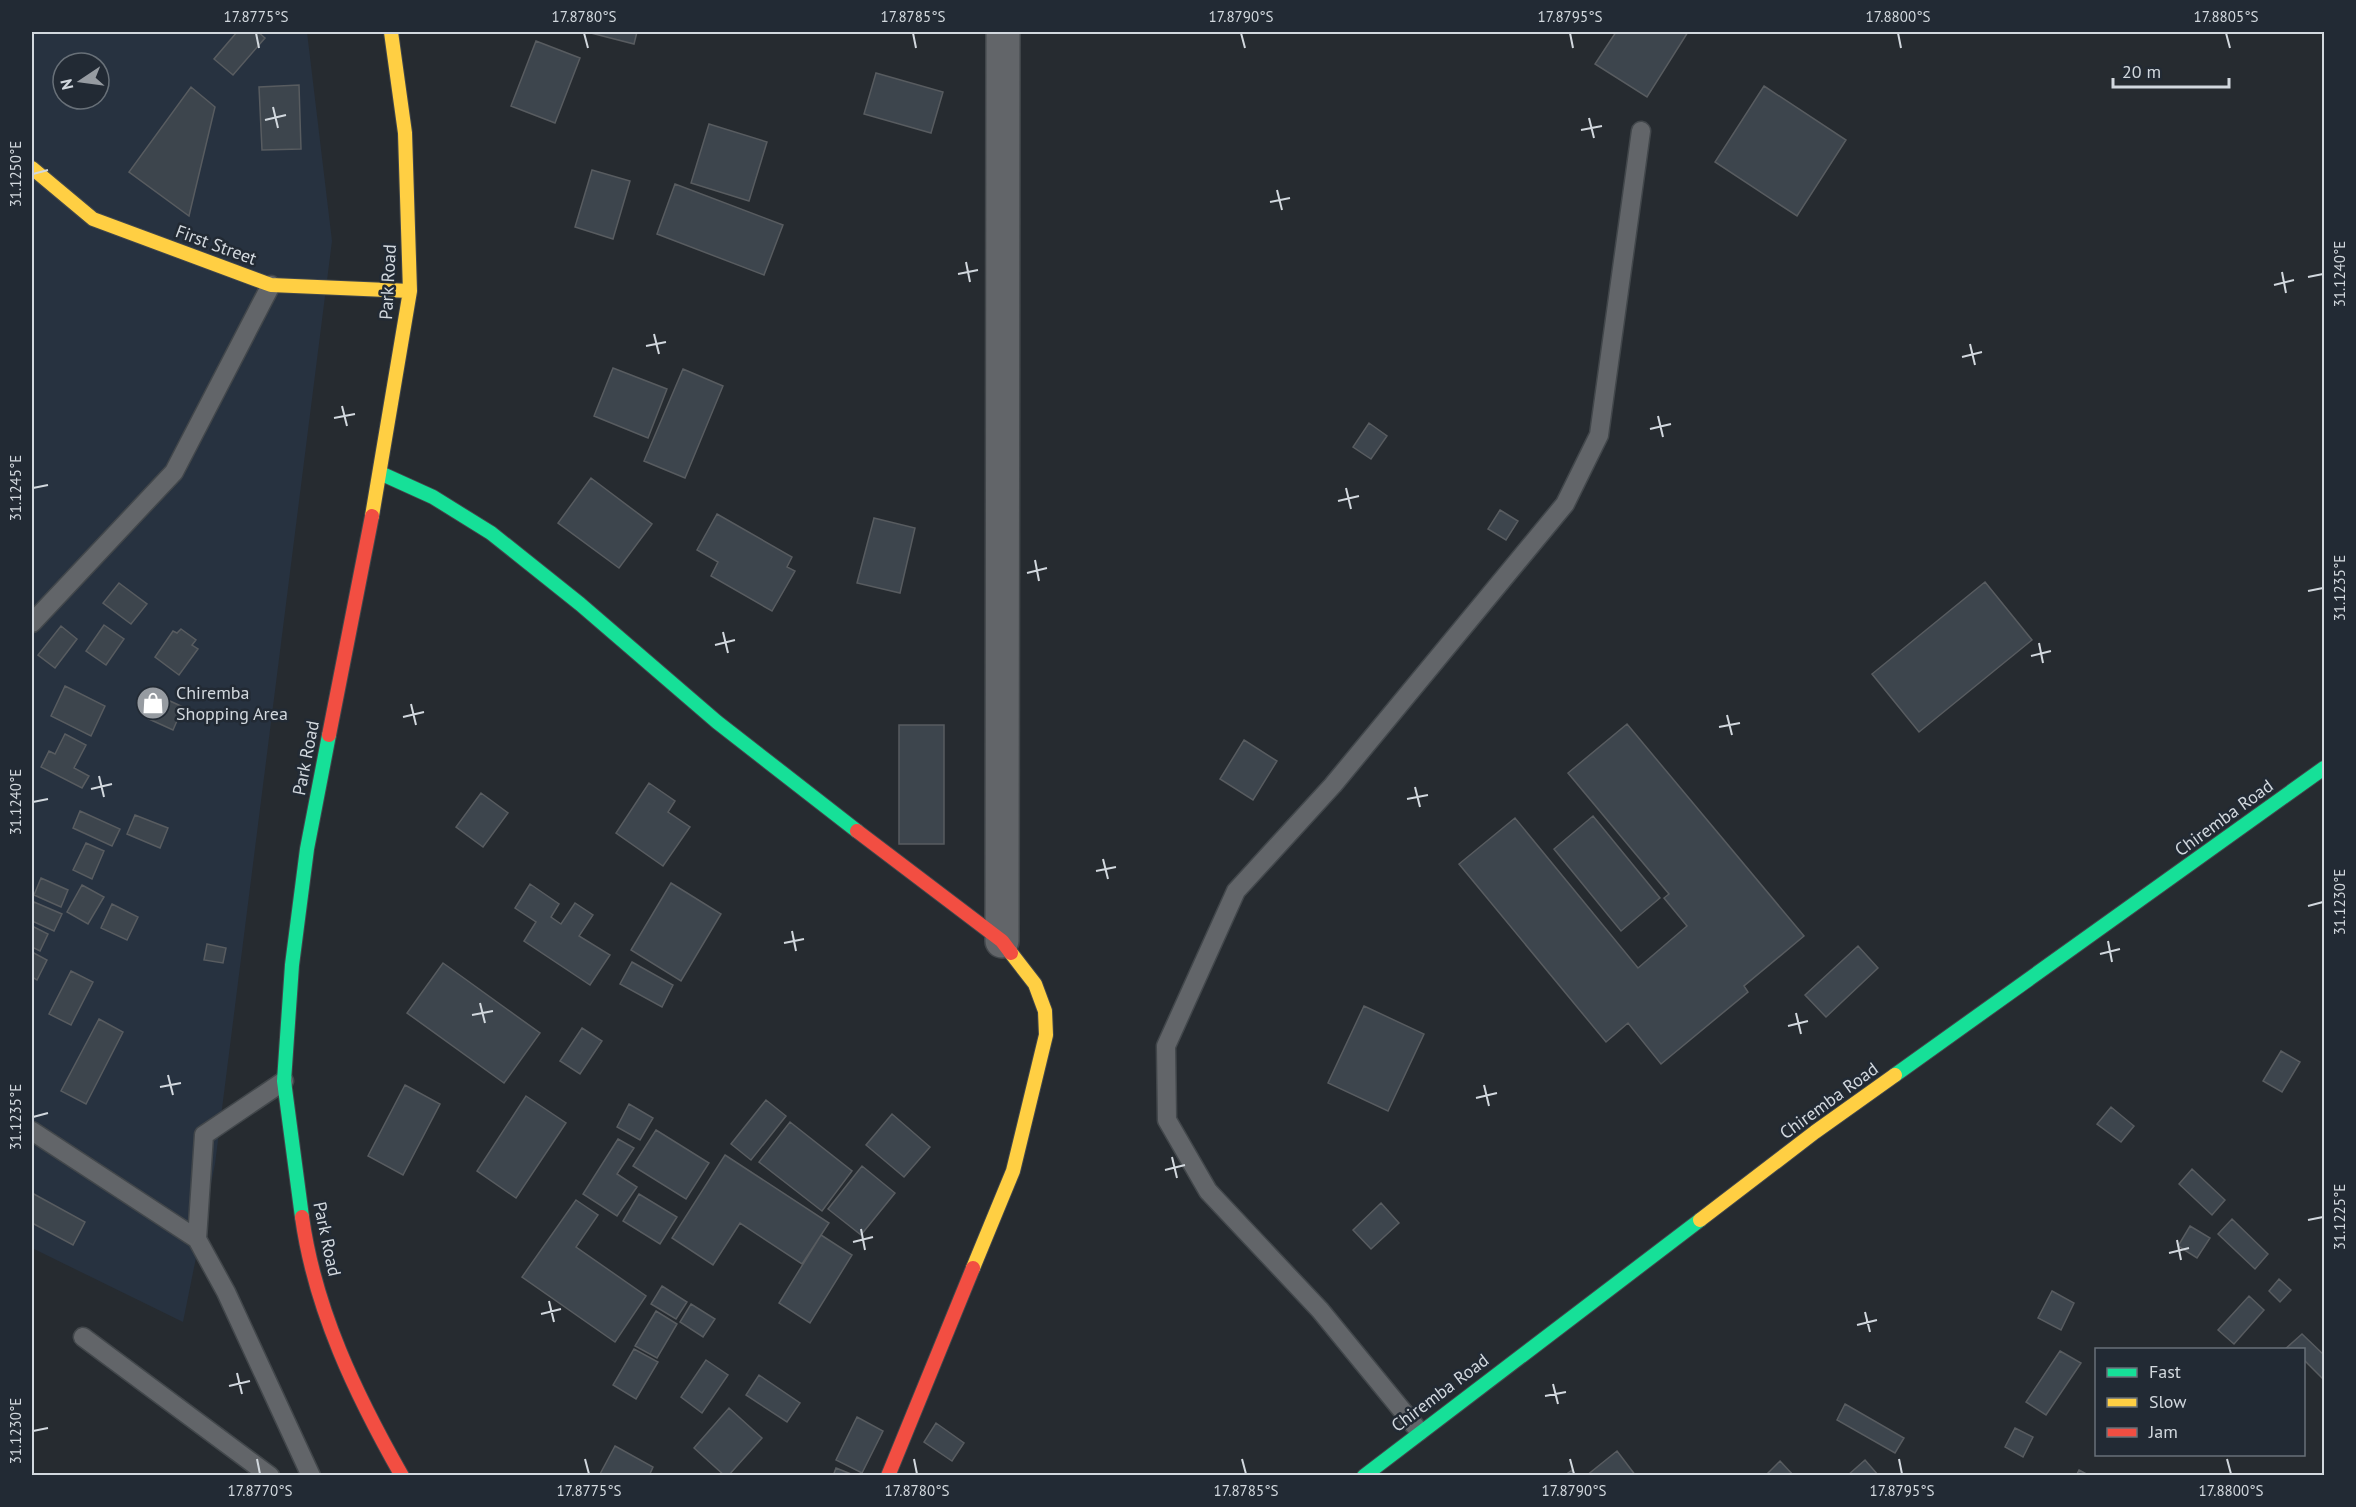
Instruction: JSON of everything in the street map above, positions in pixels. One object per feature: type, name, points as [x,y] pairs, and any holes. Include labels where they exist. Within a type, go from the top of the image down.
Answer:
[{"type":"street","name":"Park Road","points":[[391,32],[405,133],[410,291],[380,473],[307,849],[292,964],[284,1082],[305,1238],[333,1338],[368,1416],[402,1476]]},
{"type":"street","points":[[1002,941],[1003,32]]},
{"type":"street","name":"First Street","points":[[32,168],[93,219],[271,285],[410,291]]},
{"type":"street","points":[[380,473],[433,497],[491,533],[580,604],[717,722],[914,876],[1002,941],[1035,984],[1045,1011],[1046,1035],[1013,1171],[888,1476]]},
{"type":"street","name":"Chiremba Road","points":[[1370,1474],[1419,1431],[1815,1132],[2325,768]]},
{"type":"lane","points":[[1419,1431],[1320,1310],[1208,1191],[1167,1120],[1166,1046],[1236,891],[1333,784],[1565,504],[1599,435],[1641,131]]},
{"type":"lane","points":[[32,623],[174,472],[271,285]]},
{"type":"lane","points":[[197,1239],[204,1135],[284,1082]]},
{"type":"lane","points":[[32,1131],[197,1239],[226,1292],[311,1476]]},
{"type":"lane","points":[[83,1337],[270,1476]]},
{"type":"shaded area","name":"Chiremba Shopping Area","points":[[32,32],[307,32],[332,241],[215,1164],[183,1322],[32,1248]]},
{"type":"building","points":[[237,32],[258,32],[265,38],[233,75],[214,59]]},
{"type":"building","points":[[587,32],[637,32],[634,44]]},
{"type":"building","points":[[1616,32],[1688,32],[1647,97],[1595,64]]},
{"type":"building","points":[[536,41],[580,58],[555,123],[511,106]]},
{"type":"building","points":[[876,73],[943,92],[931,133],[864,114]]},
{"type":"building","points":[[299,85],[301,149],[262,150],[259,87]]},
{"type":"building","points":[[1764,86],[1846,140],[1797,216],[1715,162]]},
{"type":"building","points":[[191,87],[215,107],[189,216],[129,172]]},
{"type":"building","points":[[709,124],[767,142],[749,201],[691,183]]},
{"type":"building","points":[[592,170],[630,181],[613,239],[575,227]]},
{"type":"building","points":[[675,184],[783,225],[764,275],[657,234]]},
{"type":"building","points":[[613,368],[667,389],[648,438],[594,416]]},
{"type":"building","points":[[683,369],[723,386],[685,478],[644,461]]},
{"type":"building","points":[[1369,423],[1387,436],[1371,459],[1353,447]]},
{"type":"building","points":[[591,478],[652,524],[619,568],[558,523]]},
{"type":"building","points":[[1500,510],[1518,521],[1506,540],[1488,529]]},
{"type":"building","points":[[717,514],[792,557],[787,567],[795,571],[772,611],[711,576],[718,562],[697,550]]},
{"type":"building","points":[[874,518],[915,528],[900,593],[857,583]]},
{"type":"building","points":[[1985,582],[2032,640],[1919,732],[1872,674]]},
{"type":"building","points":[[119,583],[147,604],[131,624],[103,603]]},
{"type":"building","points":[[104,625],[124,639],[106,665],[86,651]]},
{"type":"building","points":[[61,626],[77,639],[55,668],[38,655]]},
{"type":"building","points":[[181,629],[196,640],[192,645],[198,649],[179,675],[155,657],[173,631],[177,633]]},
{"type":"building","points":[[65,686],[105,706],[91,736],[51,716]]},
{"type":"building","points":[[159,696],[183,707],[173,730],[149,719]]},
{"type":"building","points":[[1627,724],[1804,936],[1744,986],[1748,992],[1661,1064],[1628,1023],[1606,1042],[1459,864],[1515,818],[1638,968],[1687,926],[1664,898],[1669,894],[1568,773]]},
{"type":"building","points":[[899,725],[944,725],[944,844],[899,844]]},
{"type":"building","points":[[65,734],[86,745],[74,768],[89,776],[82,788],[41,767],[49,751],[55,754]]},
{"type":"building","points":[[1244,740],[1277,761],[1253,800],[1220,779]]},
{"type":"building","points":[[649,783],[675,801],[668,812],[690,827],[663,866],[616,833]]},
{"type":"building","points":[[481,793],[508,813],[483,847],[456,827]]},
{"type":"building","points":[[80,811],[120,829],[112,846],[73,828]]},
{"type":"building","points":[[135,815],[168,828],[160,848],[127,834]]},
{"type":"building","points":[[1593,816],[1660,898],[1621,931],[1554,849]]},
{"type":"building","points":[[86,843],[104,851],[92,879],[73,870]]},
{"type":"building","points":[[41,878],[68,890],[61,907],[34,895]]},
{"type":"building","points":[[671,883],[721,914],[681,981],[631,950]]},
{"type":"building","points":[[530,884],[559,904],[551,917],[561,924],[575,903],[593,915],[579,936],[610,955],[590,985],[524,941],[536,922],[515,908]]},
{"type":"building","points":[[82,885],[104,897],[88,924],[67,912]]},
{"type":"building","points":[[34,902],[62,914],[54,931],[32,921]]},
{"type":"building","points":[[112,904],[138,917],[127,940],[101,928]]},
{"type":"building","points":[[32,926],[48,934],[40,951],[32,947]]},
{"type":"building","points":[[207,944],[226,948],[223,963],[204,960]]},
{"type":"building","points":[[1858,946],[1878,968],[1826,1017],[1805,995]]},
{"type":"building","points":[[32,952],[47,960],[37,980],[32,977]]},
{"type":"building","points":[[632,962],[673,985],[662,1007],[620,984]]},
{"type":"building","points":[[443,963],[540,1033],[504,1083],[407,1013]]},
{"type":"building","points":[[71,971],[93,982],[71,1025],[49,1014]]},
{"type":"building","points":[[1364,1006],[1424,1034],[1388,1111],[1328,1083]]},
{"type":"building","points":[[99,1019],[123,1032],[86,1104],[61,1091]]},
{"type":"building","points":[[582,1028],[602,1041],[580,1074],[560,1061]]},
{"type":"building","points":[[2281,1051],[2300,1062],[2282,1092],[2263,1081]]},
{"type":"building","points":[[405,1085],[440,1104],[403,1175],[368,1156]]},
{"type":"building","points":[[526,1096],[566,1123],[516,1198],[477,1171]]},
{"type":"building","points":[[766,1100],[786,1116],[751,1160],[731,1144]]},
{"type":"building","points":[[629,1104],[653,1118],[640,1140],[617,1127]]},
{"type":"building","points":[[2111,1107],[2134,1126],[2121,1142],[2097,1124]]},
{"type":"building","points":[[892,1114],[930,1147],[904,1177],[866,1145]]},
{"type":"building","points":[[790,1122],[852,1171],[822,1211],[759,1162]]},
{"type":"building","points":[[656,1130],[709,1163],[686,1199],[633,1166]]},
{"type":"building","points":[[618,1139],[634,1148],[617,1174],[637,1187],[617,1216],[583,1194]]},
{"type":"building","points":[[725,1155],[829,1223],[802,1264],[740,1223],[713,1265],[672,1238]]},
{"type":"building","points":[[862,1166],[895,1193],[861,1235],[828,1209]]},
{"type":"building","points":[[2192,1169],[2225,1200],[2212,1215],[2179,1184]]},
{"type":"building","points":[[32,1193],[85,1222],[73,1245],[32,1223]]},
{"type":"building","points":[[639,1194],[677,1217],[660,1244],[623,1221]]},
{"type":"building","points":[[576,1200],[598,1215],[576,1247],[646,1296],[615,1342],[522,1277]]},
{"type":"building","points":[[1381,1203],[1399,1223],[1371,1249],[1353,1230]]},
{"type":"building","points":[[2232,1219],[2268,1254],[2255,1269],[2218,1234]]},
{"type":"building","points":[[2190,1226],[2210,1238],[2197,1258],[2178,1246]]},
{"type":"building","points":[[821,1235],[852,1255],[810,1323],[779,1303]]},
{"type":"building","points":[[2279,1279],[2291,1290],[2280,1302],[2269,1291]]},
{"type":"building","points":[[662,1286],[687,1302],[676,1319],[651,1304]]},
{"type":"building","points":[[2052,1291],[2074,1303],[2061,1330],[2038,1318]]},
{"type":"building","points":[[2249,1296],[2264,1310],[2234,1344],[2218,1330]]},
{"type":"building","points":[[691,1304],[715,1319],[703,1337],[680,1322]]},
{"type":"building","points":[[656,1311],[677,1324],[657,1358],[635,1346]]},
{"type":"building","points":[[2302,1334],[2324,1355],[2324,1380],[2305,1361],[2305,1348],[2286,1348]]},
{"type":"building","points":[[634,1349],[658,1362],[636,1399],[613,1385]]},
{"type":"building","points":[[2060,1351],[2081,1363],[2046,1415],[2026,1402]]},
{"type":"building","points":[[706,1360],[728,1375],[702,1413],[681,1397]]},
{"type":"building","points":[[759,1375],[800,1403],[787,1422],[746,1395]]},
{"type":"building","points":[[1845,1404],[1904,1438],[1895,1453],[1837,1420]]},
{"type":"building","points":[[729,1408],[762,1438],[728,1476],[725,1476],[694,1448]]},
{"type":"building","points":[[857,1417],[883,1431],[862,1473],[836,1460]]},
{"type":"building","points":[[936,1423],[964,1443],[952,1461],[924,1442]]},
{"type":"building","points":[[2015,1428],[2033,1437],[2023,1457],[2005,1447]]},
{"type":"building","points":[[615,1446],[653,1467],[649,1476],[599,1476]]},
{"type":"building","points":[[1617,1451],[1636,1476],[1586,1476]]},
{"type":"building","points":[[1865,1460],[1879,1476],[1847,1476]]},
{"type":"building","points":[[1780,1461],[1794,1476],[1765,1476]]},
{"type":"building","points":[[836,1468],[856,1476],[833,1476]]},
{"type":"building","points":[[1572,1470],[1576,1476],[1564,1476]]},
{"type":"building","points":[[2079,1470],[2090,1476],[2076,1476]]},
{"type":"traffic: fast","points":[[380,473],[433,497],[491,533],[580,604],[717,722],[857,831]]},
{"type":"traffic: fast","points":[[302,1217],[284,1081],[292,965],[307,849],[329,735]]},
{"type":"traffic: fast","points":[[1895,1075],[2324,768]]},
{"type":"traffic: fast","points":[[1364,1476],[1700,1220]]},
{"type":"traffic: slow","points":[[372,516],[410,291],[405,133],[391,32]]},
{"type":"traffic: slow","points":[[32,168],[93,219],[271,285],[410,291]]},
{"type":"traffic: slow","points":[[973,1268],[1013,1171],[1046,1035],[1045,1011],[1035,984],[1011,953]]},
{"type":"traffic: slow","points":[[1700,1220],[1815,1132],[1895,1075]]},
{"type":"traffic: jam","points":[[329,735],[372,516]]},
{"type":"traffic: jam","points":[[857,831],[1002,941],[1011,953]]},
{"type":"traffic: jam","points":[[302,1217],[308,1252],[327,1318],[354,1383],[402,1476]]},
{"type":"traffic: jam","points":[[888,1476],[973,1268]]},
{"type":"place","name":"Chiremba Shopping Area","points":[[153,703]]}]
